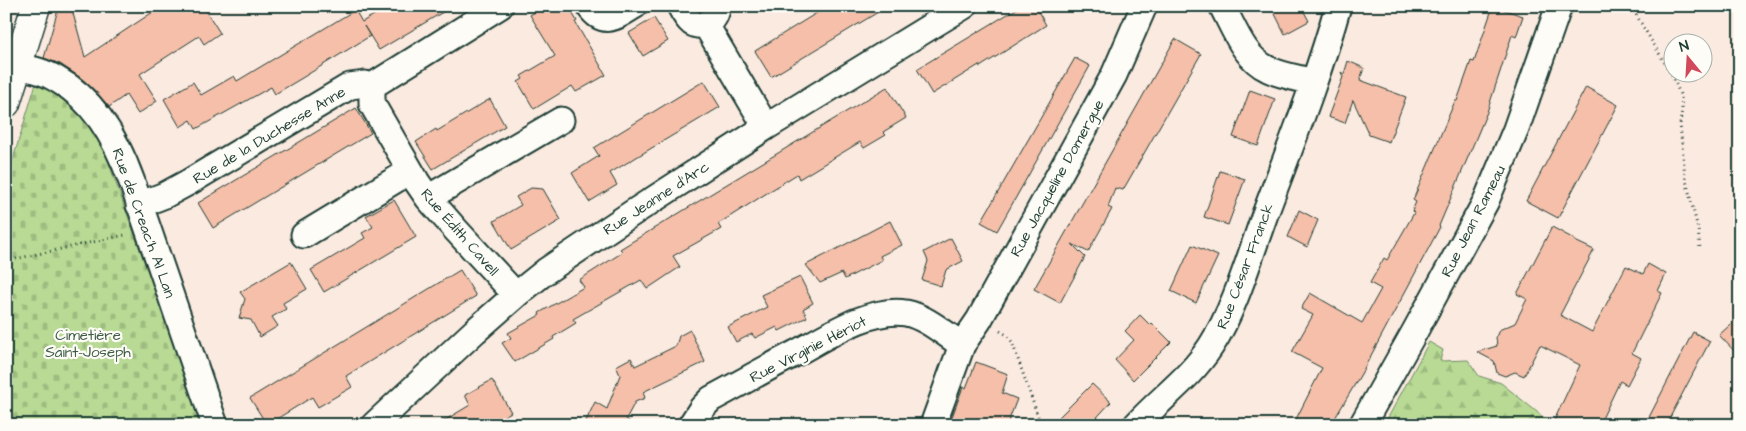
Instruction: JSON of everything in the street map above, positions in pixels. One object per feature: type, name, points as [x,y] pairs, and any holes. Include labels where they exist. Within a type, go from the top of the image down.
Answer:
[{"type":"main road","points":[[6,103],[36,6]]},
{"type":"street","name":"Rue de la Duchesse Anne","points":[[139,205],[165,195],[190,182],[350,86],[365,84],[372,86],[500,6]]},
{"type":"street","points":[[590,8],[596,14],[607,19],[617,16],[634,6]]},
{"type":"street","points":[[680,6],[688,19],[694,24],[711,16],[766,127]]},
{"type":"street","name":"Rue Jeanne d'Arc","points":[[374,425],[516,294],[546,271],[766,127],[964,6]]},
{"type":"street","name":"Rue Jacqueline Domergue","points":[[933,425],[962,345],[979,320],[1109,83],[1127,48],[1144,6]]},
{"type":"street","points":[[1222,6],[1238,37],[1258,62],[1275,72],[1314,82]]},
{"type":"street","name":"Rue César Franck","points":[[1136,425],[1190,374],[1212,346],[1220,331],[1242,277],[1314,82],[1330,37],[1338,6]]},
{"type":"street","name":"Rue Jean Rameau","points":[[1362,425],[1416,331],[1486,201],[1516,129],[1559,6]]},
{"type":"street","name":"Rue de Creac'h Al Lan","points":[[18,66],[58,79],[78,94],[117,145],[215,425]]},
{"type":"street","name":"Rue Édith Cavell","points":[[372,86],[372,104],[410,171],[428,198],[516,294]]},
{"type":"street","points":[[428,198],[561,120]]},
{"type":"street","points":[[304,234],[410,171]]},
{"type":"street","name":"Rue Virginie Hériot","points":[[692,425],[702,408],[711,399],[837,331],[880,314],[892,312],[916,316],[962,345]]},
{"type":"path","points":[[1632,6],[1673,77],[1681,97],[1680,124],[1685,176],[1698,229],[1700,249]]},
{"type":"path","points":[[6,261],[129,234]]},
{"type":"path","points":[[1012,342],[1041,425]]},
{"type":"green space","name":"Cimetière Saint-Joseph","points":[[37,80],[80,109],[103,147],[203,425],[6,425],[6,182]]},
{"type":"green space","points":[[1429,342],[1443,350],[1440,361],[1468,360],[1479,376],[1501,383],[1547,420],[1549,425],[1384,425]]},
{"type":"building","points":[[59,6],[71,6],[85,57],[162,6],[203,6],[220,33],[204,44],[199,36],[140,74],[157,101],[138,114],[126,95],[109,107],[81,78],[60,64],[44,58]]},
{"type":"building","points":[[389,6],[453,6],[379,50],[364,26],[370,36],[302,78],[275,94],[271,87],[196,129],[191,120],[180,127],[164,99],[193,82],[201,95],[234,76],[237,81],[355,10],[362,22]]},
{"type":"building","points":[[545,6],[568,6],[577,21],[575,22],[606,75],[576,92],[572,86],[534,109],[518,82],[523,79],[521,76],[555,56],[530,15]]},
{"type":"building","points":[[828,6],[888,6],[771,77],[755,51]]},
{"type":"building","points":[[1021,6],[1035,6],[1046,25],[980,67],[979,65],[932,94],[917,69]]},
{"type":"building","points":[[1271,6],[1301,6],[1309,21],[1285,34]]},
{"type":"building","points":[[1493,6],[1523,16],[1516,37],[1512,35],[1487,112],[1440,227],[1361,374],[1331,425],[1293,425],[1322,368],[1292,352],[1313,315],[1301,309],[1310,293],[1362,323],[1381,289],[1370,283],[1384,258],[1387,260],[1414,213],[1412,211],[1416,202],[1413,200],[1455,101],[1457,101],[1471,61],[1474,62]]},
{"type":"building","points":[[654,18],[668,41],[643,56],[629,33]]},
{"type":"building","points":[[1175,39],[1201,54],[1123,190],[1115,188],[1108,207],[1112,209],[1088,252],[1072,244],[1085,257],[1060,303],[1034,289]]},
{"type":"building","points":[[1075,58],[1090,66],[997,231],[981,222]]},
{"type":"building","points":[[1348,61],[1364,68],[1360,80],[1406,97],[1389,142],[1369,135],[1353,100],[1345,123],[1328,117],[1343,77],[1341,72],[1344,74]]},
{"type":"building","points":[[704,81],[720,107],[610,173],[617,185],[589,202],[572,173],[599,156],[594,148]]},
{"type":"building","points":[[887,87],[906,118],[883,132],[886,135],[864,148],[860,142],[799,179],[797,174],[718,224],[721,229],[673,256],[680,267],[647,289],[641,280],[573,319],[576,323],[553,337],[554,339],[515,362],[502,343],[511,338],[508,333],[584,287],[579,280],[623,252],[620,249]]},
{"type":"building","points":[[1586,87],[1618,105],[1558,218],[1526,201]]},
{"type":"building","points":[[1250,90],[1275,99],[1258,146],[1233,137]]},
{"type":"building","points":[[490,99],[505,126],[433,169],[416,142]]},
{"type":"building","points":[[356,108],[371,133],[213,228],[198,203]]},
{"type":"building","points":[[1220,171],[1245,179],[1228,225],[1204,217]]},
{"type":"building","points":[[531,188],[543,189],[561,220],[511,250],[494,221],[521,205],[516,197]]},
{"type":"building","points":[[394,200],[416,237],[324,292],[311,270],[365,238],[362,233],[373,227],[366,216]]},
{"type":"building","points":[[1299,210],[1318,220],[1307,247],[1288,237]]},
{"type":"building","points":[[890,221],[902,245],[880,256],[882,260],[845,279],[842,273],[820,283],[806,265]]},
{"type":"building","points":[[1552,227],[1594,250],[1560,315],[1592,332],[1626,266],[1643,274],[1648,264],[1666,274],[1658,291],[1662,293],[1632,353],[1641,358],[1627,385],[1620,381],[1599,425],[1552,425],[1580,365],[1540,345],[1524,376],[1515,372],[1505,376],[1497,373],[1494,361],[1477,352],[1497,346],[1496,337],[1499,330],[1515,323],[1527,299],[1517,294]]},
{"type":"building","points":[[951,238],[963,261],[946,270],[941,286],[922,280],[928,261],[924,252]]},
{"type":"building","points":[[1192,245],[1218,256],[1196,303],[1171,291]]},
{"type":"building","points":[[291,262],[307,289],[283,303],[286,309],[272,317],[278,326],[260,337],[251,320],[239,318],[245,299],[240,292]]},
{"type":"building","points":[[460,270],[476,296],[346,376],[352,387],[318,407],[312,397],[267,425],[250,398]]},
{"type":"building","points":[[800,277],[813,303],[803,309],[807,317],[779,331],[777,327],[755,338],[752,334],[736,342],[728,327],[767,307],[761,295]]},
{"type":"building","points":[[1140,315],[1150,325],[1152,323],[1171,342],[1133,380],[1115,360],[1134,340],[1125,331]]},
{"type":"building","points":[[1740,316],[1740,357],[1719,335]]},
{"type":"building","points":[[690,330],[705,362],[643,392],[645,398],[635,402],[626,419],[635,425],[584,425],[595,402],[607,409],[620,375],[616,366],[631,358],[635,366],[676,346],[679,336]]},
{"type":"building","points":[[1693,332],[1710,341],[1666,425],[1645,425]]},
{"type":"building","points":[[976,362],[1008,374],[1002,393],[1017,399],[1007,425],[949,425],[963,387],[966,388]]},
{"type":"building","points":[[492,380],[511,412],[490,425],[437,425],[470,405],[465,395]]},
{"type":"building","points":[[1092,384],[1111,402],[1090,425],[1051,425]]}]
